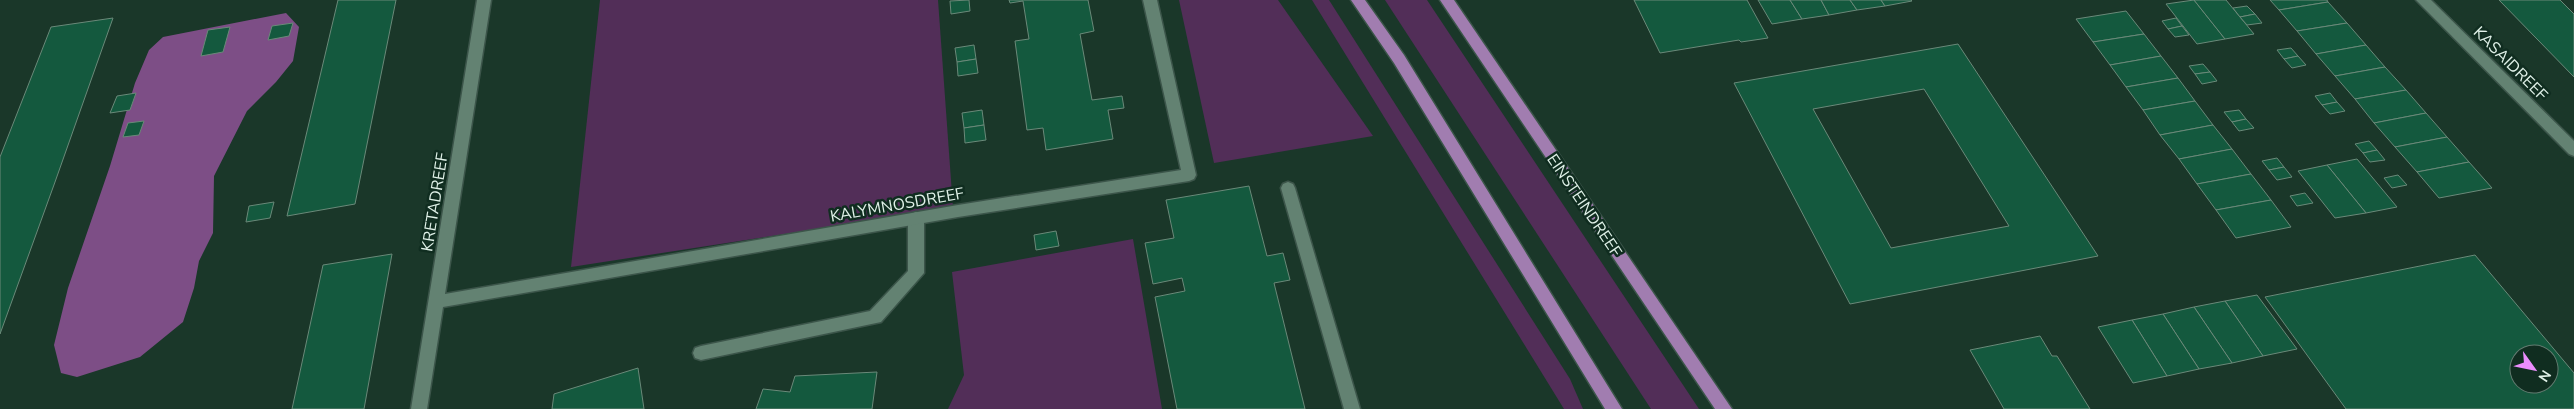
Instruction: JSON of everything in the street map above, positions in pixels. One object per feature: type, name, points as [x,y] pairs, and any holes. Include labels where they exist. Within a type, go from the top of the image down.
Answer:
[{"type":"main road","points":[[1358,0],[1399,59],[1614,409]]},
{"type":"main road","name":"EINSTEINDREEF","points":[[1447,0],[1724,409]]},
{"type":"street","name":"KRETADREEF","points":[[419,409],[484,0]]},
{"type":"street","name":"KALYMNOSDREEF","points":[[435,302],[916,218],[1189,175],[1150,0]]},
{"type":"street","name":"KASAIDREEF","points":[[2423,0],[2574,150]]},
{"type":"street","points":[[1288,188],[1352,409]]},
{"type":"street","points":[[701,354],[875,317],[916,273],[916,218]]},
{"type":"shaded area","points":[[600,0],[938,0],[953,208],[571,267]]},
{"type":"shaded area","points":[[1179,0],[1278,0],[1373,136],[1214,163]]},
{"type":"shaded area","points":[[1312,0],[1329,0],[1570,379],[1583,409],[1564,409]]},
{"type":"shaded area","points":[[1385,0],[1427,0],[1699,409],[1651,409]]},
{"type":"shaded area","points":[[286,13],[299,27],[293,61],[276,82],[247,111],[214,176],[213,233],[199,261],[194,288],[183,322],[140,357],[77,377],[61,373],[54,345],[68,288],[110,166],[135,83],[149,50],[163,37]]},
{"type":"shaded area","points":[[1133,239],[1162,409],[948,409],[964,375],[952,272]]},
{"type":"building","points":[[338,0],[396,0],[355,204],[287,216]]},
{"type":"building","points":[[969,0],[970,11],[951,14],[950,1]]},
{"type":"building","points":[[1009,0],[1088,0],[1094,31],[1080,34],[1092,100],[1122,96],[1124,108],[1108,110],[1113,139],[1046,150],[1043,128],[1027,130],[1015,41],[1029,39],[1023,1],[1010,3]]},
{"type":"building","points":[[1634,0],[1747,0],[1768,38],[1741,42],[1739,40],[1660,53]]},
{"type":"building","points":[[1758,0],[1790,0],[1802,19],[1772,24]]},
{"type":"building","points":[[1790,0],[1821,0],[1829,15],[1802,19]]},
{"type":"building","points":[[1821,0],[1850,0],[1857,10],[1829,15]]},
{"type":"building","points":[[1850,0],[1881,0],[1885,6],[1857,10]]},
{"type":"building","points":[[1881,0],[1911,0],[1912,1],[1885,6]]},
{"type":"building","points":[[2194,0],[2225,39],[2197,44],[2166,4]]},
{"type":"building","points":[[2194,0],[2226,0],[2254,34],[2225,39]]},
{"type":"building","points":[[2270,0],[2327,0],[2328,2],[2279,10]]},
{"type":"building","points":[[2499,0],[2560,0],[2574,14],[2574,77]]},
{"type":"building","points":[[2328,2],[2347,23],[2297,31],[2279,10]]},
{"type":"building","points":[[2247,6],[2255,14],[2240,17],[2233,8]]},
{"type":"building","points":[[2126,11],[2144,34],[2093,42],[2076,19]]},
{"type":"building","points":[[2255,14],[2262,23],[2247,25],[2240,17]]},
{"type":"building","points":[[113,18],[0,334],[0,157],[51,27]]},
{"type":"building","points":[[2176,18],[2182,26],[2168,29],[2162,21]]},
{"type":"building","points":[[293,23],[289,36],[268,40],[272,26]]},
{"type":"building","points":[[2347,23],[2366,45],[2316,54],[2297,31]]},
{"type":"building","points":[[2182,26],[2189,35],[2175,37],[2168,29]]},
{"type":"building","points":[[230,27],[223,52],[201,56],[208,30]]},
{"type":"building","points":[[2144,34],[2161,56],[2110,65],[2093,42]]},
{"type":"building","points":[[1958,44],[2098,256],[1850,304],[1734,83]],"holes":[[[1924,89],[2009,226],[1891,248],[1813,109]]]},
{"type":"building","points":[[974,45],[976,59],[957,62],[955,48]]},
{"type":"building","points":[[2366,45],[2385,67],[2335,76],[2316,54]]},
{"type":"building","points":[[2291,48],[2298,56],[2284,59],[2277,50]]},
{"type":"building","points":[[2161,56],[2178,78],[2126,87],[2110,65]]},
{"type":"building","points":[[2298,56],[2306,65],[2292,68],[2284,59]]},
{"type":"building","points":[[976,59],[978,73],[958,76],[957,62]]},
{"type":"building","points":[[2203,64],[2210,72],[2195,74],[2189,66]]},
{"type":"building","points":[[2385,67],[2406,90],[2355,99],[2335,76]]},
{"type":"building","points":[[2210,72],[2217,81],[2202,84],[2195,74]]},
{"type":"building","points":[[2178,78],[2195,101],[2143,110],[2126,87]]},
{"type":"building","points":[[2406,90],[2426,113],[2374,123],[2355,99]]},
{"type":"building","points":[[136,93],[130,110],[110,113],[117,96]]},
{"type":"building","points":[[2330,93],[2337,102],[2322,105],[2315,96]]},
{"type":"building","points":[[2195,101],[2213,125],[2160,135],[2143,110]]},
{"type":"building","points":[[2337,102],[2345,111],[2330,114],[2322,105]]},
{"type":"building","points":[[982,110],[984,125],[964,128],[962,113]]},
{"type":"building","points":[[2239,110],[2246,119],[2232,122],[2224,112]]},
{"type":"building","points":[[2426,113],[2447,137],[2395,147],[2374,123]]},
{"type":"building","points":[[2246,119],[2254,128],[2239,131],[2232,122]]},
{"type":"building","points":[[144,121],[139,135],[123,137],[128,123]]},
{"type":"building","points":[[984,125],[986,140],[965,143],[964,128]]},
{"type":"building","points":[[2213,125],[2232,149],[2179,159],[2160,135]]},
{"type":"building","points":[[2447,137],[2469,162],[2417,172],[2395,147]]},
{"type":"building","points":[[2369,141],[2377,150],[2363,153],[2355,144]]},
{"type":"building","points":[[2232,149],[2251,174],[2197,184],[2179,159]]},
{"type":"building","points":[[2377,150],[2385,160],[2370,162],[2363,153]]},
{"type":"building","points":[[2277,158],[2284,167],[2269,170],[2262,161]]},
{"type":"building","points":[[2357,159],[2397,207],[2366,213],[2327,165]]},
{"type":"building","points":[[2469,162],[2492,188],[2439,198],[2417,172]]},
{"type":"building","points":[[2327,165],[2366,213],[2335,218],[2298,171]]},
{"type":"building","points":[[2284,167],[2292,177],[2277,180],[2269,170]]},
{"type":"building","points":[[2251,174],[2271,200],[2216,210],[2197,184]]},
{"type":"building","points":[[2398,175],[2407,185],[2392,188],[2384,178]]},
{"type":"building","points":[[1249,186],[1267,256],[1283,253],[1290,280],[1274,283],[1305,409],[1177,409],[1155,297],[1185,291],[1182,278],[1153,284],[1145,243],[1174,238],[1166,200]]},
{"type":"building","points":[[2305,193],[2313,203],[2297,206],[2290,196]]},
{"type":"building","points":[[2271,200],[2291,227],[2236,238],[2216,210]]},
{"type":"building","points":[[274,202],[270,218],[246,222],[249,206]]},
{"type":"building","points":[[1056,231],[1059,246],[1036,250],[1034,235]]},
{"type":"building","points":[[392,254],[364,409],[292,409],[323,265]]},
{"type":"building","points":[[2475,255],[2550,344],[2509,344],[2509,394],[2559,394],[2559,355],[2574,373],[2574,409],[2346,409],[2265,297]]},
{"type":"building","points":[[2257,295],[2297,349],[2263,356],[2225,301]]},
{"type":"building","points":[[2225,301],[2263,356],[2232,363],[2194,307]]},
{"type":"building","points":[[2194,307],[2232,363],[2199,369],[2163,314]]},
{"type":"building","points":[[2163,314],[2199,369],[2167,376],[2132,320]]},
{"type":"building","points":[[2132,320],[2167,376],[2133,383],[2098,327]]},
{"type":"building","points":[[2040,336],[2052,356],[2057,356],[2090,409],[2004,409],[1970,350]]},
{"type":"building","points":[[638,368],[644,409],[552,409],[554,394]]},
{"type":"building","points":[[877,372],[872,409],[756,409],[763,389],[790,392],[795,376]]}]
